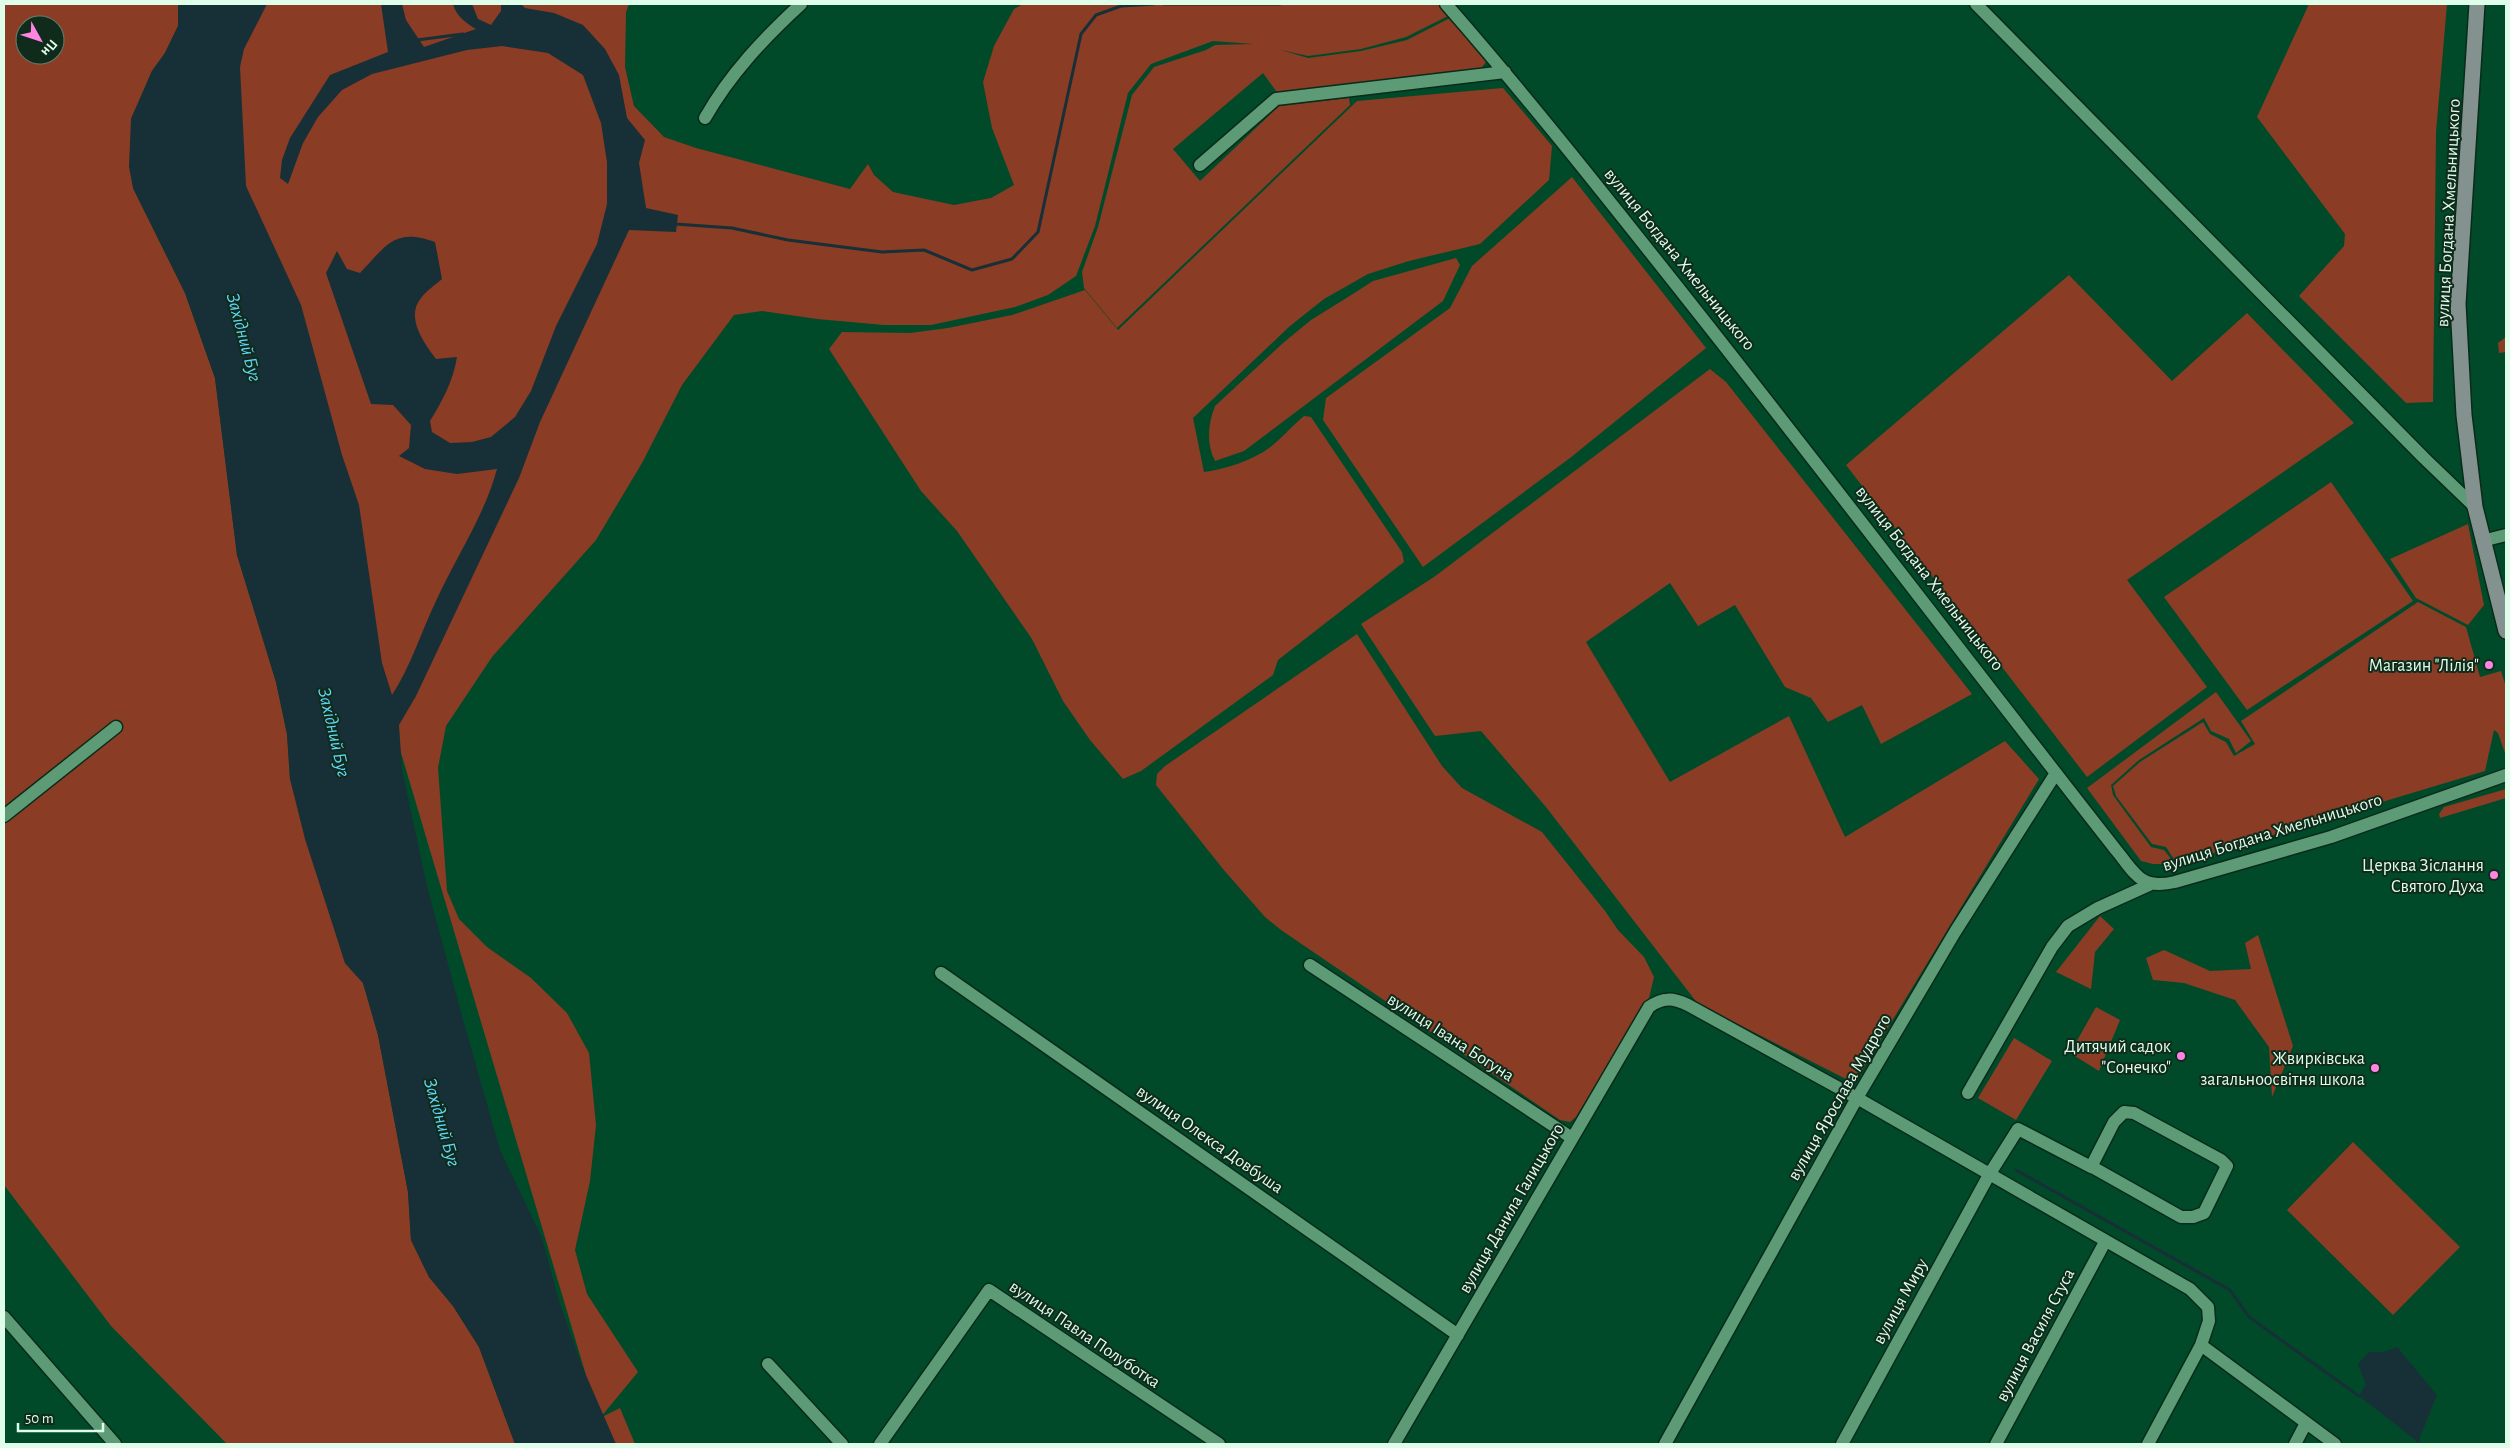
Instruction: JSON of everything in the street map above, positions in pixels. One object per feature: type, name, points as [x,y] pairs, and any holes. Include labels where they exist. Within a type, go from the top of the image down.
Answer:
[{"type":"street","points":[[705,118],[720,91],[749,55],[801,4]]},
{"type":"street","name":"вулиця Богдана Хмельницького","points":[[1446,4],[1505,72],[1810,452],[2056,773],[2136,874],[2149,885],[2175,882],[2331,837],[2506,775]]},
{"type":"street","points":[[1976,4],[2424,458],[2475,507]]},
{"type":"street","name":"вулиця Богдана Хмельницького","points":[[2477,4],[2458,304],[2464,415],[2475,507],[2482,541],[2506,630]]},
{"type":"street","points":[[1200,165],[1276,99],[1505,72]]},
{"type":"street","points":[[2482,541],[2506,535]]},
{"type":"street","points":[[4,816],[116,727]]},
{"type":"street","name":"вулиця Ярослава Мудрого","points":[[1665,1444],[1857,1098],[1955,932],[2056,773]]},
{"type":"street","points":[[1968,1093],[2052,947],[2068,926],[2098,908],[2149,885]]},
{"type":"street","name":"вулиця Івана Богуна","points":[[1310,965],[1572,1138]]},
{"type":"street","name":"вулиця Олекса Довбуша","points":[[941,973],[1458,1335]]},
{"type":"street","name":"вулиця Данила Галицького","points":[[1394,1444],[1572,1138],[1650,1007],[1658,1000],[1676,1000],[1688,1005],[1857,1098]]},
{"type":"street","points":[[1857,1098],[2105,1242],[2141,1260],[2199,1298],[2208,1307],[2209,1321],[2201,1345],[2148,1444]]},
{"type":"street","points":[[2124,1112],[2134,1113],[2221,1160],[2227,1166],[2204,1213],[2193,1217],[2181,1217],[2091,1167],[2114,1122],[2124,1112]]},
{"type":"street","name":"вулиця Миру","points":[[1842,1444],[1989,1175],[2018,1129],[2091,1167]]},
{"type":"street","name":"вулиця Василя Стуса","points":[[1996,1444],[2105,1242]]},
{"type":"street","name":"вулиця Павла Полуботка","points":[[880,1444],[989,1290],[1219,1444]]},
{"type":"street","points":[[4,1316],[115,1444]]},
{"type":"street","points":[[2201,1345],[2305,1424],[2335,1444]]},
{"type":"street","points":[[768,1364],[842,1444]]},
{"type":"street","points":[[2294,1444],[2305,1424]]},
{"type":"shaded area","points":[[4,4],[178,4],[178,26],[165,53],[152,71],[131,119],[133,188],[185,293],[215,378],[237,555],[276,682],[287,734],[290,779],[345,963],[363,983],[378,1035],[408,1192],[411,1240],[429,1277],[453,1306],[479,1347],[515,1444],[227,1444],[111,1326],[4,1185]]},
{"type":"shaded area","points":[[246,4],[629,4],[626,12],[625,67],[634,106],[664,137],[696,148],[850,189],[868,164],[874,175],[893,192],[954,205],[991,198],[1014,185],[992,128],[983,82],[994,46],[1014,9],[1023,4],[1438,4],[1448,16],[1406,37],[1361,49],[1308,56],[1281,50],[1308,58],[1361,51],[1407,40],[1450,18],[1486,62],[1478,72],[1284,94],[1276,91],[1263,73],[1173,149],[1200,181],[1279,106],[1349,98],[1350,105],[1117,328],[1084,288],[1082,272],[1098,227],[1132,95],[1154,67],[1206,50],[1215,45],[1253,44],[1213,41],[1151,64],[1128,93],[1095,226],[1076,276],[1048,295],[1015,307],[931,325],[884,325],[817,319],[762,311],[734,315],[682,385],[642,463],[596,540],[492,657],[446,726],[438,768],[447,891],[459,919],[487,947],[531,978],[567,1013],[589,1053],[596,1125],[590,1181],[575,1250],[587,1294],[638,1372],[600,1418],[620,1408],[635,1444],[613,1444],[599,1419],[385,699],[241,243],[233,45]]},
{"type":"shaded area","points":[[2309,4],[2447,4],[2436,132],[2433,402],[2406,403],[2299,296],[2344,246],[2345,234],[2257,117]]},
{"type":"shaded area","points":[[1503,88],[1552,146],[1549,180],[1480,244],[1409,261],[1368,274],[1324,299],[1290,326],[1193,418],[1204,472],[1229,467],[1262,453],[1304,416],[1311,417],[1402,552],[1404,562],[1278,660],[1273,675],[1141,771],[1123,779],[1090,740],[1063,701],[1032,639],[957,531],[921,491],[829,349],[842,332],[910,333],[948,328],[1012,315],[1085,290],[1118,330],[1357,101]]},
{"type":"shaded area","points":[[1572,177],[1706,348],[1570,458],[1423,567],[1323,420],[1326,398],[1450,308],[1472,266]]},
{"type":"shaded area","points":[[1456,258],[1460,265],[1443,301],[1244,451],[1215,461],[1210,447],[1209,433],[1215,406],[1283,343],[1311,320],[1373,281]]},
{"type":"shaded area","points":[[2069,275],[2172,381],[2247,313],[2354,423],[2127,580],[2207,687],[2087,777],[1846,465]]},
{"type":"shaded area","points":[[2506,337],[2506,352],[2499,353],[2498,343]]},
{"type":"shaded area","points":[[1710,369],[1726,382],[1972,694],[1881,744],[1862,705],[1828,722],[1811,698],[1785,687],[1735,605],[1698,626],[1670,583],[1586,642],[1670,782],[1789,716],[1845,837],[2005,741],[2039,779],[1861,1072],[1846,1079],[1698,1004],[1546,807],[1481,731],[1435,736],[1361,624],[1434,577]]},
{"type":"shaded area","points":[[2331,482],[2413,601],[2247,710],[2164,597]]},
{"type":"shaded area","points":[[2468,524],[2484,605],[2468,625],[2416,598],[2390,559]]},
{"type":"shaded area","points":[[2418,602],[2466,627],[2480,677],[2501,671],[2506,687],[2506,756],[2498,733],[2494,730],[2485,771],[2177,864],[2166,847],[2152,844],[2116,796],[2113,786],[2140,762],[2203,722],[2210,734],[2226,742],[2234,756],[2255,744],[2241,721]]},
{"type":"shaded area","points":[[1357,634],[1442,766],[1462,788],[1542,832],[1618,930],[1644,957],[1654,977],[1649,998],[1576,1117],[1570,1122],[1560,1120],[1281,930],[1265,917],[1223,869],[1156,785],[1157,774],[1165,766]]},
{"type":"shaded area","points":[[2216,692],[2251,741],[2236,753],[2229,739],[2211,731],[2204,718],[2139,760],[2111,785],[2113,795],[2151,847],[2164,850],[2175,864],[2153,864],[2141,861],[2087,788]]},
{"type":"shaded area","points":[[2506,789],[2506,798],[2440,818],[2439,814],[2444,807]]},
{"type":"shaded area","points":[[2100,916],[2114,929],[2095,952],[2091,989],[2056,972]]},
{"type":"shaded area","points":[[2258,935],[2293,1046],[2272,1097],[2269,1047],[2235,1000],[2184,983],[2153,980],[2146,958],[2164,950],[2210,971],[2251,969],[2245,943]]},
{"type":"shaded area","points":[[2096,1007],[2120,1020],[2099,1071],[2070,1053]]},
{"type":"shaded area","points":[[2014,1038],[2052,1061],[2016,1120],[1978,1098]]},
{"type":"shaded area","points":[[2353,1142],[2460,1247],[2393,1315],[2287,1210]]},
{"type":"water","name":"Західний Буг","points":[[178,4],[267,4],[244,49],[240,67],[246,186],[301,305],[342,455],[359,505],[382,663],[392,695],[485,504],[497,469],[457,474],[425,469],[399,456],[409,448],[411,425],[393,405],[371,404],[326,273],[337,251],[347,269],[360,273],[384,247],[400,238],[421,238],[435,242],[442,279],[421,298],[415,313],[416,321],[422,338],[436,359],[457,357],[447,390],[430,421],[432,432],[450,443],[472,442],[491,437],[515,417],[531,391],[556,326],[597,244],[607,204],[607,162],[601,123],[583,75],[548,53],[502,46],[467,50],[372,74],[342,90],[318,117],[303,143],[288,184],[280,178],[282,160],[290,138],[330,75],[388,52],[381,4],[402,4],[406,20],[424,47],[476,29],[459,16],[453,4],[472,4],[478,19],[491,25],[501,11],[501,4],[521,4],[525,8],[554,13],[583,25],[605,49],[619,75],[627,118],[645,140],[639,163],[646,208],[678,215],[676,232],[629,230],[540,422],[519,478],[416,696],[399,725],[402,770],[427,886],[500,1150],[542,1238],[559,1301],[582,1366],[616,1444],[515,1444],[479,1347],[453,1306],[429,1277],[411,1240],[408,1192],[378,1035],[363,983],[345,963],[305,839],[290,779],[287,734],[276,682],[237,555],[215,378],[185,293],[133,188],[129,167],[131,119],[152,71],[165,53],[178,26]]},
{"type":"water","points":[[2397,1347],[2437,1395],[2418,1442],[2359,1396],[2366,1384],[2358,1364],[2369,1352],[2384,1352]]},
{"type":"waterway","points":[[675,224],[732,228],[788,240],[882,252],[924,250],[972,270],[1012,259],[1038,232],[1081,34],[1096,15],[1121,6],[1154,4]]},
{"type":"waterway","points":[[1164,4],[1280,4]]},
{"type":"waterway","points":[[417,40],[463,34]]},
{"type":"waterway","points":[[2016,1170],[2230,1290],[2249,1317],[2359,1396]]},
{"type":"place","name":"Магазин \"Лілія\"","points":[[2489,665]]},
{"type":"place","name":"Церква Зіслання Святого Духа","points":[[2494,875]]},
{"type":"place","name":"Дитячий садок \"Сонечко\"","points":[[2181,1056]]},
{"type":"place","name":"Жвирківська загальноосвітня школа","points":[[2375,1068]]}]
